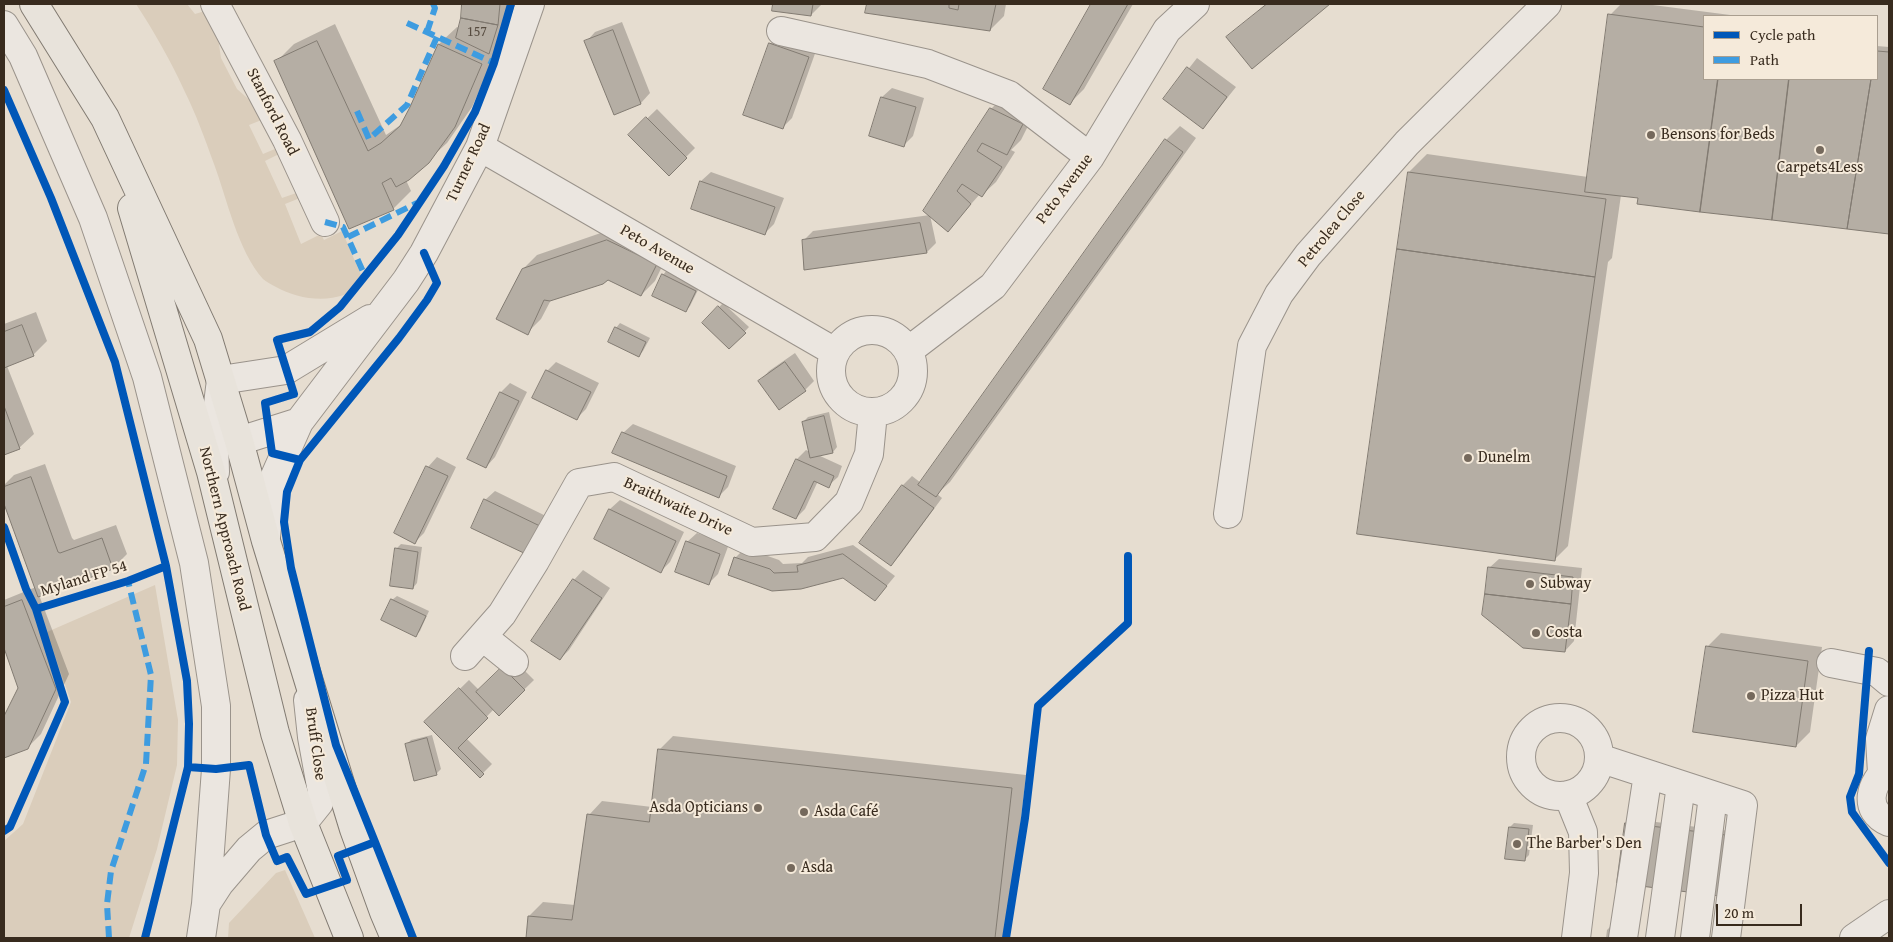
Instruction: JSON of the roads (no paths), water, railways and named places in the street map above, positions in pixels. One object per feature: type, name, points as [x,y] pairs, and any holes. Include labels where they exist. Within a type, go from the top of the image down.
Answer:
[{"type":"main road","name":"Northern Approach Road","points":[[34,4],[105,118],[208,339],[221,380]]},
{"type":"main road","name":"Northern Approach Road","points":[[105,118],[217,435],[266,542],[357,838],[395,938]]},
{"type":"main road","points":[[217,435],[221,380]]},
{"type":"main road","name":"Northern Approach Road","points":[[217,435],[216,491],[274,733],[303,823],[349,938]]},
{"type":"street","name":"Stanford Road","points":[[215,4],[287,140],[325,222]]},
{"type":"street","name":"Turner Road","points":[[266,542],[271,485],[299,422],[384,310],[424,253],[480,148],[530,4]]},
{"type":"street","name":"Peto Avenue","points":[[908,351],[993,286],[1090,157],[1167,30],[1194,4]]},
{"type":"street","name":"Petrolea Close","points":[[1228,514],[1252,346],[1279,294],[1308,255],[1407,142],[1547,4]]},
{"type":"street","points":[[4,25],[23,56],[93,218],[147,377],[194,563],[216,706],[216,769],[206,904],[201,938]]},
{"type":"street","points":[[780,31],[847,54],[928,64],[1009,95],[1090,157]]},
{"type":"street","name":"Peto Avenue","points":[[480,148],[835,352]]},
{"type":"street","name":"Turner Road","points":[[221,380],[286,370],[384,310]]},
{"type":"street","points":[[877,330],[889,334],[900,341],[908,351],[912,364],[913,378],[908,391],[899,402],[887,410],[873,413],[859,411],[846,404],[837,394],[831,380],[831,366],[835,352],[843,342],[853,335],[877,330]]},
{"type":"street","name":"Braithwaite Drive","points":[[514,662],[474,646],[502,614],[531,569],[579,483],[614,476],[752,542],[815,537],[849,502],[869,454],[873,413]]},
{"type":"street","points":[[217,435],[299,422]]},
{"type":"street","points":[[1831,664],[1877,672],[1889,682]]},
{"type":"street","name":"Bruff Close","points":[[303,823],[319,803],[322,792],[312,737],[308,679]]},
{"type":"street","points":[[1889,710],[1880,739],[1886,771],[1871,792],[1872,806],[1889,822]]},
{"type":"street","points":[[1555,717],[1569,718],[1581,724],[1591,733],[1597,745],[1599,758],[1596,771],[1590,782],[1580,790],[1568,795],[1544,792],[1533,786],[1525,776],[1521,764],[1524,740],[1532,729],[1543,721],[1555,717]]},
{"type":"street","points":[[1599,758],[1742,805],[1726,938]]},
{"type":"street","points":[[1623,938],[1648,774]]},
{"type":"street","points":[[1660,938],[1681,785]]},
{"type":"street","points":[[1568,795],[1583,832],[1584,873],[1576,938]]},
{"type":"street","points":[[1694,938],[1713,796]]},
{"type":"street","points":[[206,904],[219,884],[249,849],[266,835],[303,823]]},
{"type":"street","points":[[1854,938],[1883,918]]},
{"type":"place","name":"Bensons for Beds","points":[[1651,135]]},
{"type":"place","name":"Carpets4Less","points":[[1820,150]]},
{"type":"place","name":"Dunelm","points":[[1468,458]]},
{"type":"place","name":"Subway","points":[[1530,584]]},
{"type":"place","name":"Costa","points":[[1536,633]]},
{"type":"place","name":"Pizza Hut","points":[[1751,696]]},
{"type":"place","name":"Asda Opticians","points":[[758,808]]},
{"type":"place","name":"Asda Café","points":[[804,812]]},
{"type":"place","name":"The Barber's Den","points":[[1517,844]]},
{"type":"place","name":"Asda","points":[[791,868]]}]
